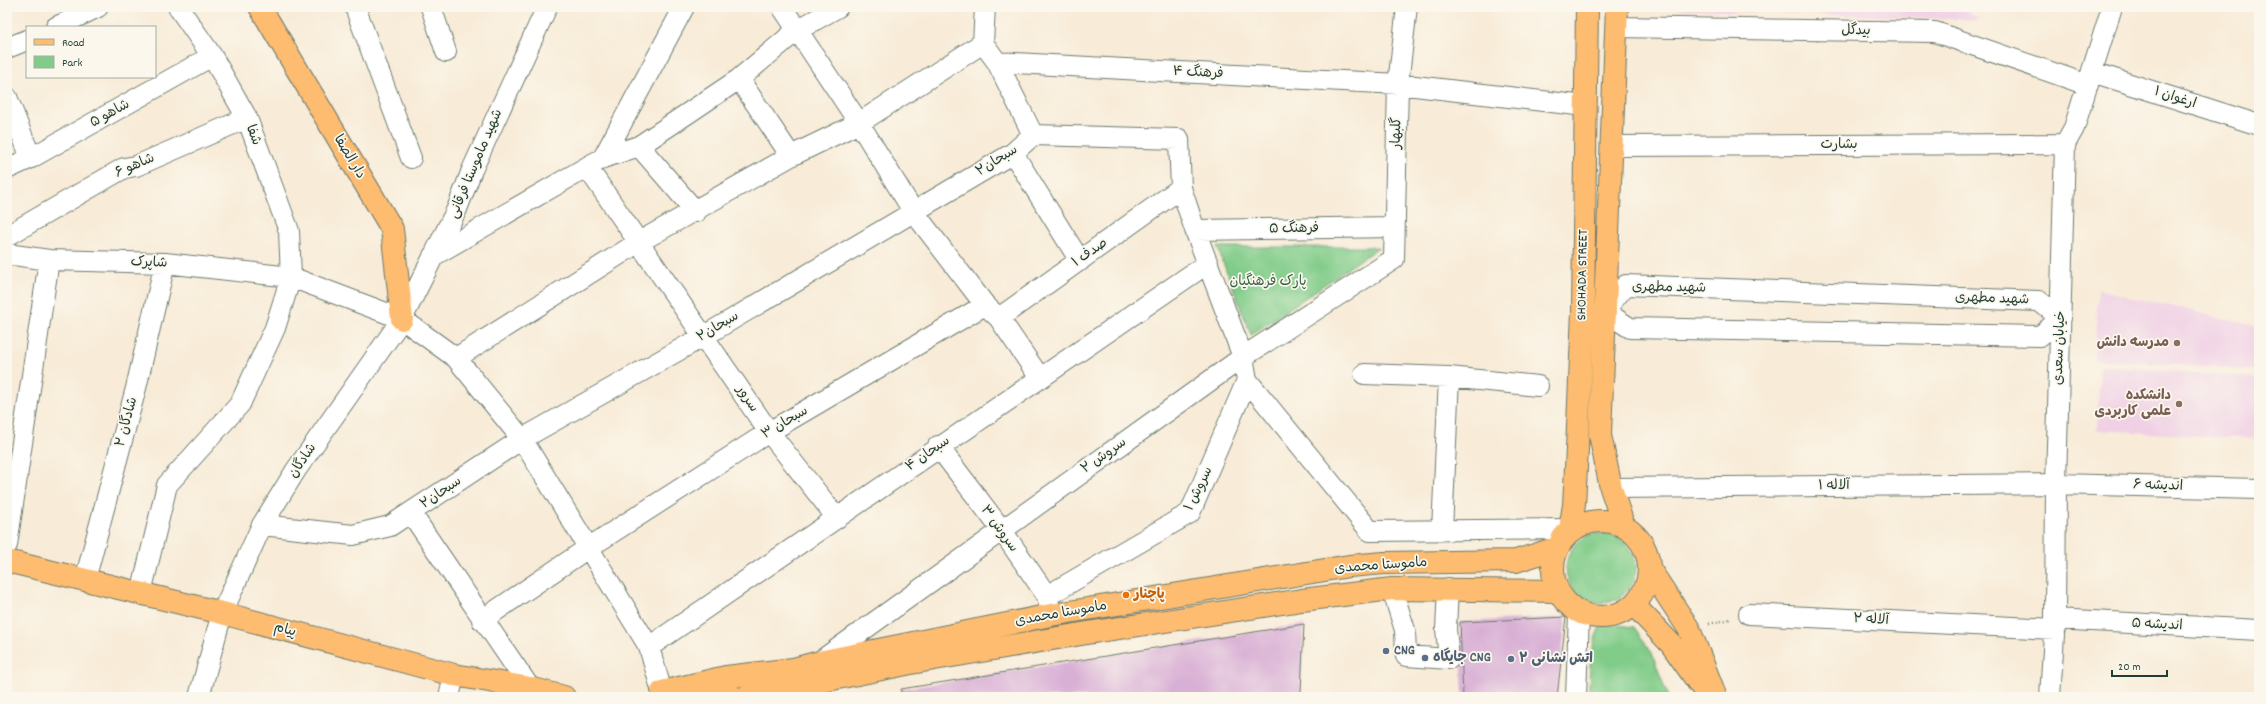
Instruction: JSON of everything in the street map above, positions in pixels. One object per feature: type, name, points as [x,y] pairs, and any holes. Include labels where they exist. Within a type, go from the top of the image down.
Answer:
[{"type":"main road","name":"دار الصفا","points":[[260,7],[392,229],[402,319]]},
{"type":"main road","name":"SHOHADA STREET","points":[[1587,7],[1585,106],[1600,435],[1611,488],[1624,527]]},
{"type":"main road","name":"SHOHADA STREET","points":[[1563,539],[1574,505],[1613,146],[1617,17]]},
{"type":"main road","points":[[1602,520],[1624,527],[1637,537],[1646,551],[1649,568],[1648,581],[1643,594],[1634,605],[1622,613],[1608,618],[1593,617],[1579,613],[1557,591],[1552,577],[1552,562],[1563,539],[1570,531],[1591,521],[1602,520]]},
{"type":"main road","name":"ماموستا محمدی","points":[[659,694],[726,677],[792,669],[1049,606],[1349,566],[1384,563],[1516,561],[1563,539]]},
{"type":"main road","name":"پیام","points":[[7,561],[222,613],[454,675],[518,690],[564,697]]},
{"type":"main road","points":[[1649,568],[1689,629],[1716,697]]},
{"type":"main road","name":"ماموستا محمدی","points":[[745,697],[911,663],[1087,633],[1302,600],[1392,589],[1448,588],[1557,591]]},
{"type":"main road","points":[[1634,605],[1671,644],[1709,697]]},
{"type":"main road","points":[[659,694],[733,697]]},
{"type":"street","points":[[58,26],[98,7]]},
{"type":"street","name":"شفا","points":[[141,594],[167,485],[240,404],[275,328],[291,277],[289,231],[246,118],[212,56],[178,7]]},
{"type":"street","points":[[355,7],[411,158]]},
{"type":"street","points":[[431,7],[446,52]]},
{"type":"street","name":"شهید ماموستا فرقانی","points":[[402,319],[458,209],[472,170],[547,7]]},
{"type":"street","points":[[595,162],[684,7]]},
{"type":"street","points":[[782,7],[859,123],[913,211],[992,311],[1040,378]]},
{"type":"street","points":[[433,256],[595,162],[639,146],[739,79],[796,30],[838,7]]},
{"type":"street","points":[[985,7],[983,43],[997,62],[1033,135],[1179,139],[1181,188],[1195,230],[1243,357],[1247,380],[1370,531],[1442,531],[1563,539]]},
{"type":"street","name":"گلبهار","points":[[1394,259],[1398,84],[1407,7]]},
{"type":"street","name":"خیابان سعدی","points":[[2050,697],[2055,624],[2056,484],[2065,144],[2074,128],[2112,7]]},
{"type":"street","name":"بیدگل","points":[[1617,17],[1935,32],[2090,78]]},
{"type":"street","points":[[7,48],[26,40]]},
{"type":"street","points":[[456,358],[639,242],[696,212],[791,156],[859,123],[983,43]]},
{"type":"street","name":"شاهو ۵","points":[[7,169],[31,158],[212,56]]},
{"type":"street","name":"فرهنگ ۴","points":[[997,62],[1398,84],[1585,106]]},
{"type":"street","name":"ارغوان ۱","points":[[2090,78],[2259,125]]},
{"type":"street","points":[[739,79],[791,156]]},
{"type":"street","points":[[7,97],[31,158]]},
{"type":"street","name":"شاهو ۶","points":[[7,236],[124,168],[136,166],[246,118]]},
{"type":"street","name":"سبحان۲","points":[[262,525],[353,535],[390,526],[522,439],[704,336],[1013,152],[1033,135]]},
{"type":"street","name":"بشارت","points":[[1613,146],[2065,144]]},
{"type":"street","points":[[639,146],[696,212]]},
{"type":"street","points":[[1013,152],[1080,261]]},
{"type":"street","name":"سرور","points":[[595,162],[639,242],[769,432],[837,518]]},
{"type":"street","name":"صدف ۱","points":[[992,311],[1080,261],[1181,188]]},
{"type":"street","name":"فرهنگ ۵","points":[[1195,230],[1394,227]]},
{"type":"street","name":"شاپرک","points":[[7,254],[49,260],[165,263],[291,277],[402,319],[456,358],[522,439],[649,647],[659,694]]},
{"type":"street","name":"سروش ۲","points":[[820,662],[1001,530],[1243,357],[1394,259]]},
{"type":"street","points":[[7,545],[49,260]]},
{"type":"street","name":"شادگان ۲","points":[[85,580],[136,388],[165,263]]},
{"type":"street","name":"سبحان ۴","points":[[649,647],[837,518],[938,446],[1208,263]]},
{"type":"street","name":"شهید مطهری","points":[[1594,311],[1626,285],[2039,301],[2061,318]]},
{"type":"street","name":"سبحان ۳","points":[[482,620],[588,548],[769,432],[992,311]]},
{"type":"street","points":[[1594,311],[1630,328],[2040,336],[2061,318]]},
{"type":"street","name":"شادگان","points":[[199,697],[222,613],[262,525],[296,470],[402,319]]},
{"type":"street","points":[[1364,374],[1449,377],[1538,386]]},
{"type":"street","points":[[1442,531],[1449,377]]},
{"type":"street","name":"سروش ۱","points":[[1049,606],[1190,514],[1247,380]]},
{"type":"street","name":"سروش ۳","points":[[938,446],[1001,530],[1049,606]]},
{"type":"street","name":"آلاله ۱","points":[[1611,488],[2056,484]]},
{"type":"street","name":"اندیشه ۶","points":[[2056,484],[2259,489]]},
{"type":"street","points":[[411,513],[482,620],[518,690]]},
{"type":"street","points":[[1392,589],[1405,630],[1406,656],[1449,659],[1446,629],[1448,588]]},
{"type":"street","points":[[1576,697],[1579,613]]},
{"type":"street","name":"آلاله ۲","points":[[1749,614],[2055,624]]},
{"type":"street","name":"اندیشه ۵","points":[[2055,624],[2259,630]]},
{"type":"street","points":[[449,697],[454,675]]},
{"type":"path","points":[[1689,629],[1749,614]]},
{"type":"shaded area","points":[[1675,7],[1961,7],[1980,20],[1675,9]]},
{"type":"shaded area","name":"مدرسه دانش","points":[[2098,289],[2259,327],[2259,371],[2094,359]]},
{"type":"shaded area","name":"دانشکده علمی کاربردی","points":[[2100,366],[2259,378],[2259,439],[2097,430]]},
{"type":"green space","name":"پارک فرهنگیان","points":[[1217,247],[1379,247],[1251,335]]},
{"type":"green space","points":[[1601,533],[1614,536],[1626,543],[1633,555],[1636,568],[1633,581],[1626,593],[1614,600],[1601,603],[1588,600],[1576,593],[1569,581],[1566,568],[1569,555],[1576,543],[1588,536]]},
{"type":"green space","points":[[1610,624],[1634,627],[1652,653],[1668,697],[1589,697],[1590,661],[1596,635],[1600,627]]},
{"type":"building","name":"اتش نشانی ۲","points":[[1566,617],[1557,697],[1463,697],[1460,622]]},
{"type":"building","points":[[1304,624],[1301,692],[1265,697],[901,697],[901,689]]},
{"type":"place","name":"مدرسه دانش","points":[[2177,343]]},
{"type":"place","name":"دانشکده علمی کاربردی","points":[[2179,404]]},
{"type":"place","name":"پاچنار","points":[[1126,595]]},
{"type":"place","name":"CNG","points":[[1386,651]]},
{"type":"place","name":"جایگاه CNG","points":[[1425,658]]},
{"type":"place","name":"اتش نشانی ۲","points":[[1511,659]]}]
